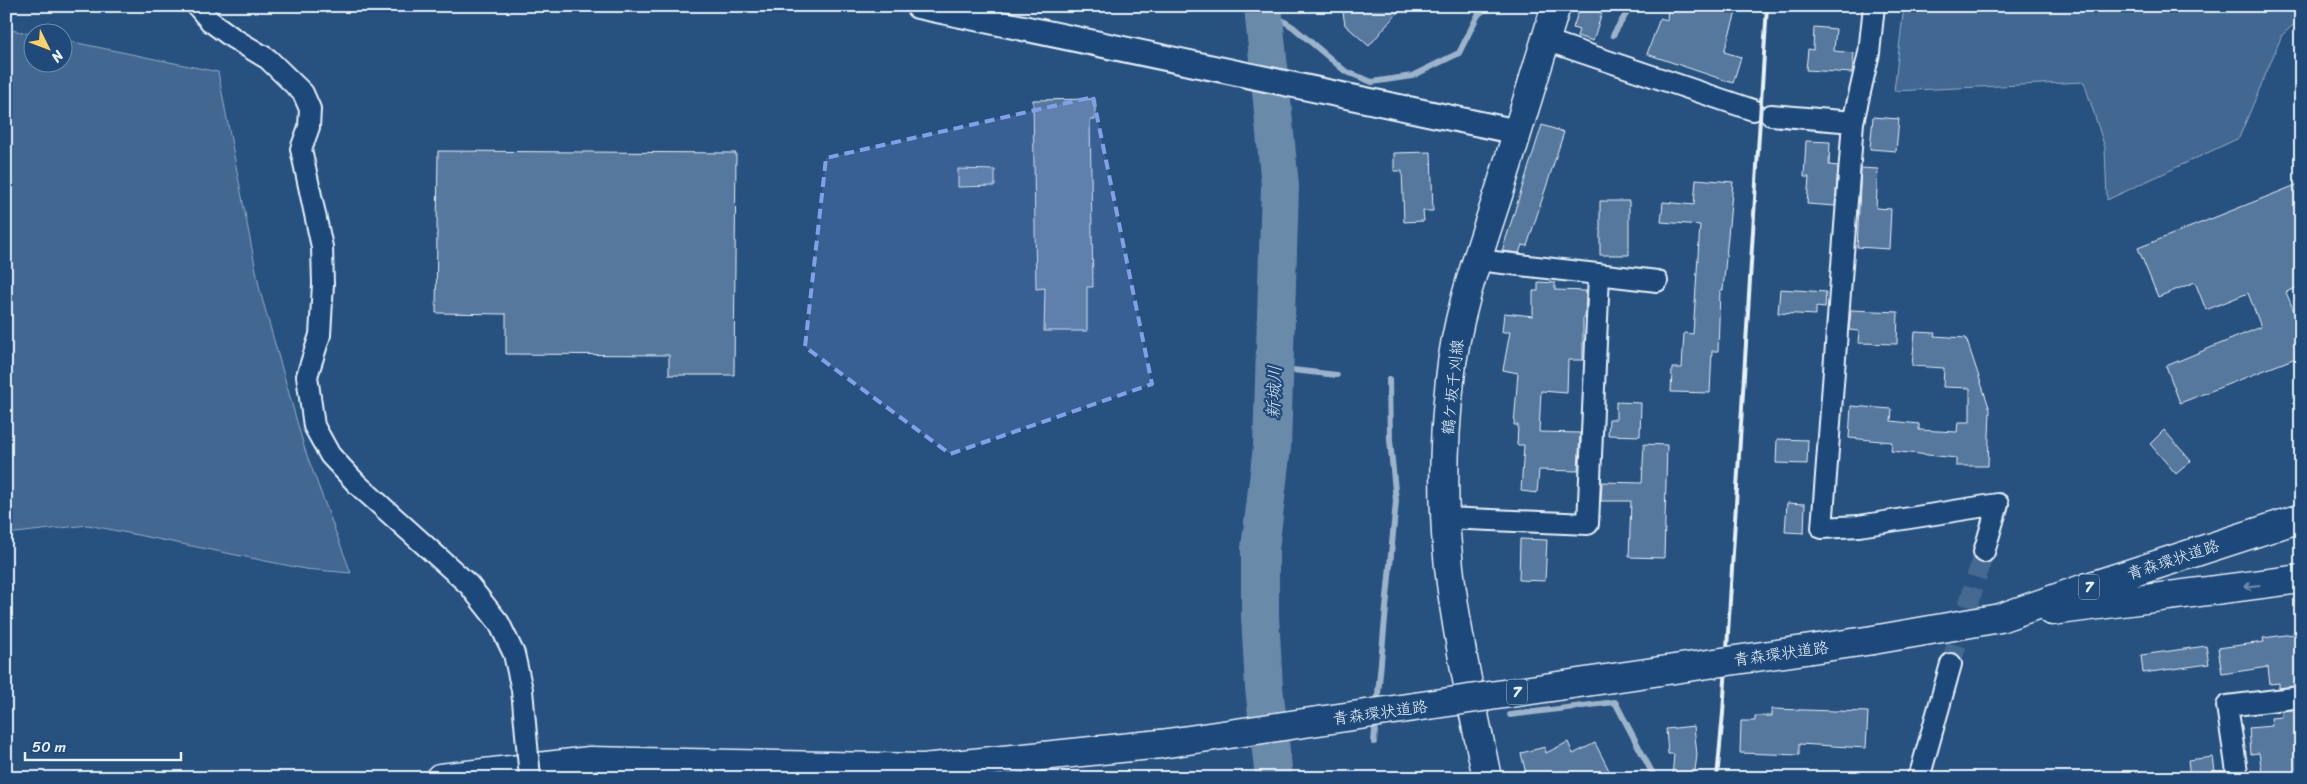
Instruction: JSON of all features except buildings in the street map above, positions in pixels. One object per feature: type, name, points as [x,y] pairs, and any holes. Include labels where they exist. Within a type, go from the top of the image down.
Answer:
[{"type":"main road","name":"鶴ケ坂千刈線","points":[[1487,778],[1461,647],[1449,567],[1445,518],[1444,460],[1450,379],[1458,333],[1477,260],[1556,6]]},
{"type":"main road","name":"青森環状道路","points":[[440,778],[590,761],[923,768],[1161,744],[1873,640],[2000,618],[2085,588],[2301,518]]},
{"type":"main road","points":[[2000,618],[2301,580]]},
{"type":"street","points":[[198,6],[210,21],[268,59],[303,93],[310,109],[309,127],[302,149],[322,247],[320,335],[307,376],[314,426],[330,455],[357,484],[469,585],[499,623],[514,654],[522,690],[530,778]]},
{"type":"street","points":[[918,6],[1518,132]]},
{"type":"street","points":[[1874,6],[1869,52],[1853,122],[1822,528],[1859,526],[1998,504],[1984,552]]},
{"type":"street","points":[[1545,40],[1762,113],[1853,122]]},
{"type":"street","points":[[1477,260],[1657,281]]},
{"type":"street","points":[[1445,518],[1588,524],[1599,274]]},
{"type":"street","points":[[1917,778],[1951,664]]},
{"type":"street","points":[[2238,778],[2227,706],[2301,697]]},
{"type":"highlighted area","points":[[1093,97],[1152,384],[950,454],[805,347],[826,158]]},
{"type":"shaded area","points":[[1904,6],[2301,6],[2301,18],[2282,35],[2239,138],[2107,200],[2105,148],[2084,82],[1894,91]]},
{"type":"shaded area","points":[[6,29],[22,32],[22,72],[72,72],[72,42],[218,72],[260,291],[305,450],[351,573],[305,569],[88,525],[6,534]]},
{"type":"waterway","name":"新城川","points":[[1263,6],[1280,186],[1272,447],[1260,549],[1260,616],[1264,687],[1274,778]]},
{"type":"waterway","points":[[1263,8],[1293,27],[1345,71],[1372,82],[1412,76],[1459,53],[1478,15],[1488,6]]},
{"type":"waterway","points":[[1613,35],[1631,6]]},
{"type":"waterway","points":[[1275,368],[1337,375]]},
{"type":"waterway","points":[[1377,705],[1396,501],[1390,440],[1389,379]]},
{"type":"waterway","points":[[1510,715],[1615,702],[1655,778]]},
{"type":"waterway","points":[[1374,742],[1376,718]]},
{"type":"tunnel","points":[[1951,664],[1984,552]]},
{"type":"railway","points":[[1717,778],[1723,713],[1767,6]]}]
